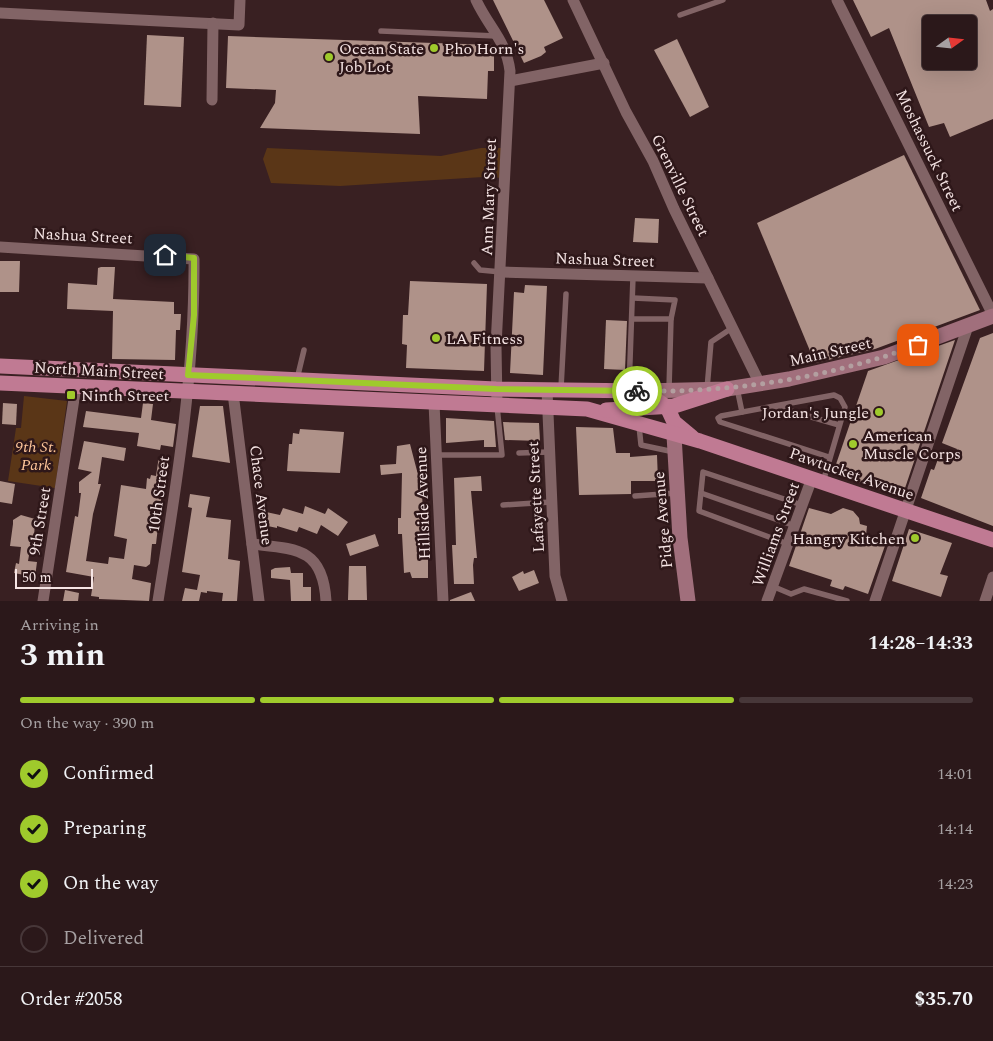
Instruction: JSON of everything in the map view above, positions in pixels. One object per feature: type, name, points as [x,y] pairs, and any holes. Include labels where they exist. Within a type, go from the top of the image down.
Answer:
[{"type":"main road","name":"Main Street","points":[[636,391],[732,388],[760,384],[884,357],[993,316]]},
{"type":"main road","name":"North Main Street","points":[[0,366],[432,386]]},
{"type":"main road","name":"North Main Street","points":[[0,383],[436,403]]},
{"type":"main road","points":[[436,403],[432,386],[636,391]]},
{"type":"main road","name":"Main Street","points":[[587,409],[667,408],[732,388]]},
{"type":"main road","name":"Pawtucket Avenue","points":[[636,391],[667,408],[674,422],[684,432],[700,441]]},
{"type":"main road","name":"Pawtucket Avenue","points":[[436,403],[587,409],[700,441],[993,540]]},
{"type":"main road","name":"Pidge Avenue","points":[[674,435],[677,493],[688,601]]},
{"type":"street","points":[[0,13],[239,25],[240,0]]},
{"type":"street","name":"Ann Mary Street","points":[[476,0],[485,20],[499,36],[508,54],[510,81],[496,389],[497,405]]},
{"type":"street","name":"Grenville Street","points":[[573,0],[760,384]]},
{"type":"street","name":"Moshassuck Street","points":[[837,0],[993,316]]},
{"type":"street","points":[[212,100],[213,23]]},
{"type":"street","points":[[510,81],[604,63]]},
{"type":"street","name":"Nashua Street","points":[[0,248],[194,258]]},
{"type":"street","name":"10th Street","points":[[158,601],[180,464],[194,315],[194,258]]},
{"type":"street","name":"Nashua Street","points":[[501,272],[708,278]]},
{"type":"street","points":[[875,601],[968,326]]},
{"type":"street","name":"9th Street","points":[[43,601],[76,386]]},
{"type":"street","name":"Lafayette Street","points":[[554,390],[548,407],[549,452],[555,576],[562,601]]},
{"type":"street","name":"Chace Avenue","points":[[233,393],[258,601]]},
{"type":"street","name":"Hillside Avenue","points":[[436,403],[436,456],[443,601]]},
{"type":"street","name":"Williams Street","points":[[767,601],[802,505],[818,480]]},
{"type":"street","points":[[252,544],[302,553],[313,559],[320,568],[326,601]]},
{"type":"street","points":[[985,601],[993,577]]},
{"type":"lane","points":[[680,15],[723,0]]},
{"type":"lane","points":[[381,31],[499,36]]},
{"type":"lane","points":[[474,263],[480,270],[501,272]]},
{"type":"lane","points":[[633,277],[632,319],[636,391]]},
{"type":"lane","points":[[554,390],[566,294]]},
{"type":"lane","points":[[633,298],[675,300],[671,320],[669,391]]},
{"type":"lane","points":[[632,319],[671,320]]},
{"type":"lane","points":[[707,389],[711,342],[732,328]]},
{"type":"lane","points":[[296,380],[304,350]]},
{"type":"lane","points":[[732,388],[742,412]]},
{"type":"lane","points":[[818,480],[829,457],[845,407],[840,398],[834,395],[718,418],[720,422],[829,457]]},
{"type":"lane","points":[[436,456],[502,455],[497,405]]},
{"type":"lane","points":[[775,406],[840,425]]},
{"type":"lane","points":[[639,424],[641,445],[674,452]]},
{"type":"lane","points":[[519,452],[549,452]]},
{"type":"lane","points":[[788,544],[699,511],[703,472],[802,505]]},
{"type":"lane","points":[[636,496],[677,493]]},
{"type":"lane","points":[[701,493],[795,526]]},
{"type":"lane","points":[[503,505],[551,502]]},
{"type":"lane","points":[[772,586],[791,594],[804,589],[847,601]]},
{"type":"green space","points":[[267,148],[441,156],[481,148],[506,148],[505,178],[483,177],[340,186],[271,183],[263,159]]},
{"type":"green space","name":"9th St. Park","points":[[24,396],[67,401],[55,488],[8,481],[16,428],[21,428]]},
{"type":"building","points":[[493,0],[544,0],[563,38],[544,47],[546,52],[541,56],[524,63]]},
{"type":"building","points":[[853,0],[986,0],[990,11],[993,9],[993,119],[950,137],[944,123],[929,127],[889,28],[871,37]]},
{"type":"building","points":[[147,35],[184,37],[181,107],[144,105]]},
{"type":"building","points":[[228,36],[494,45],[494,71],[488,71],[487,99],[418,96],[420,134],[260,128],[275,103],[276,90],[226,88]]},
{"type":"building","points":[[677,39],[709,107],[690,117],[654,50]]},
{"type":"building","points":[[904,155],[980,310],[875,349],[815,363],[757,223]]},
{"type":"building","points":[[635,218],[659,219],[658,243],[633,242]]},
{"type":"building","points":[[0,261],[20,261],[19,292],[0,292]]},
{"type":"building","points":[[115,267],[113,299],[174,302],[174,314],[181,314],[180,330],[176,330],[175,360],[112,359],[113,311],[67,309],[68,283],[97,285],[98,268]]},
{"type":"building","points":[[410,281],[487,284],[484,371],[406,368],[407,345],[402,344],[403,315],[408,315]]},
{"type":"building","points":[[525,285],[547,286],[543,375],[510,373],[514,292],[524,293]]},
{"type":"building","points":[[606,320],[627,321],[625,370],[604,369]]},
{"type":"building","points":[[993,333],[993,526],[921,498],[931,469],[934,470],[938,459],[952,463],[957,449],[942,443],[980,338]]},
{"type":"building","points":[[955,340],[902,497],[833,473],[868,371]]},
{"type":"building","points":[[3,403],[17,404],[16,425],[2,424]]},
{"type":"building","points":[[143,403],[153,404],[151,420],[176,424],[173,447],[161,445],[160,450],[137,446],[139,433],[83,427],[86,411],[141,418]]},
{"type":"building","points":[[200,406],[223,406],[230,463],[192,457]]},
{"type":"building","points":[[446,418],[494,421],[496,447],[484,447],[484,440],[446,443]]},
{"type":"building","points":[[503,422],[539,423],[540,441],[505,440]]},
{"type":"building","points":[[576,427],[613,428],[616,453],[630,453],[630,457],[657,455],[658,481],[631,481],[631,494],[579,495]]},
{"type":"building","points":[[300,429],[344,432],[340,473],[287,471],[289,444],[292,444],[293,433],[299,434]]},
{"type":"building","points":[[84,441],[126,448],[124,461],[102,457],[98,484],[101,484],[93,514],[86,561],[108,564],[109,557],[124,559],[127,539],[114,536],[121,485],[146,489],[147,478],[150,479],[151,475],[156,476],[159,456],[166,457],[156,544],[152,544],[150,564],[146,567],[134,565],[132,579],[151,583],[149,601],[99,599],[99,597],[91,596],[94,577],[66,572],[75,516],[78,517],[81,493],[79,493],[79,482],[92,472],[78,469]]},
{"type":"building","points":[[410,444],[422,490],[423,521],[428,544],[428,578],[412,578],[410,572],[404,573],[402,534],[398,534],[398,518],[401,518],[402,473],[381,475],[380,465],[396,464],[397,446]]},
{"type":"building","points":[[481,476],[482,491],[471,491],[477,558],[474,558],[473,565],[474,584],[454,584],[452,545],[456,545],[454,478]]},
{"type":"building","points":[[0,481],[15,484],[12,504],[0,502]]},
{"type":"building","points":[[190,494],[210,497],[206,517],[231,520],[228,559],[240,561],[237,601],[222,601],[223,593],[207,591],[207,593],[201,592],[199,601],[182,601],[185,588],[197,590],[200,575],[182,572],[192,508],[188,507]]},
{"type":"building","points":[[305,506],[325,514],[328,508],[348,522],[338,536],[321,525],[317,534],[299,527],[297,532],[277,526],[277,528],[263,525],[266,512],[280,515],[283,508],[303,514]]},
{"type":"building","points":[[809,508],[831,514],[843,508],[853,511],[859,518],[860,524],[867,526],[866,535],[887,540],[868,594],[845,586],[843,590],[830,586],[832,580],[789,566]]},
{"type":"building","points":[[21,515],[35,519],[34,538],[28,561],[37,562],[35,577],[14,573],[16,563],[19,564],[21,547],[10,546],[13,520]]},
{"type":"building","points":[[909,529],[952,543],[940,574],[948,576],[941,597],[892,581]]},
{"type":"building","points":[[375,534],[379,546],[350,556],[346,544]]},
{"type":"building","points":[[349,566],[366,566],[367,600],[348,600]]},
{"type":"building","points":[[290,567],[291,573],[303,573],[303,587],[311,587],[311,601],[291,601],[290,580],[271,578],[271,570]]},
{"type":"building","points":[[534,570],[539,583],[519,591],[512,577],[523,571],[524,574]]},
{"type":"building","points":[[65,590],[79,593],[78,601],[63,601]]},
{"type":"building","points":[[471,592],[475,601],[450,601],[450,600]]},
{"type":"way so far","points":[[637,391],[728,389],[789,379],[884,357],[918,345]]},
{"type":"place","name":"Pho Horn's","points":[[434,48]]},
{"type":"place","name":"Ocean State Job Lot","points":[[329,57]]},
{"type":"place","name":"LA Fitness","points":[[436,338]]},
{"type":"place","name":"Ninth Street","points":[[71,395]]},
{"type":"place","name":"Jordan's Jungle","points":[[879,412]]},
{"type":"place","name":"American Muscle Corps","points":[[853,444]]},
{"type":"place","name":"Hangry Kitchen","points":[[915,538]]},
{"type":"route","points":[[165,255],[194,258],[194,315],[188,375],[496,389],[637,391]]}]
